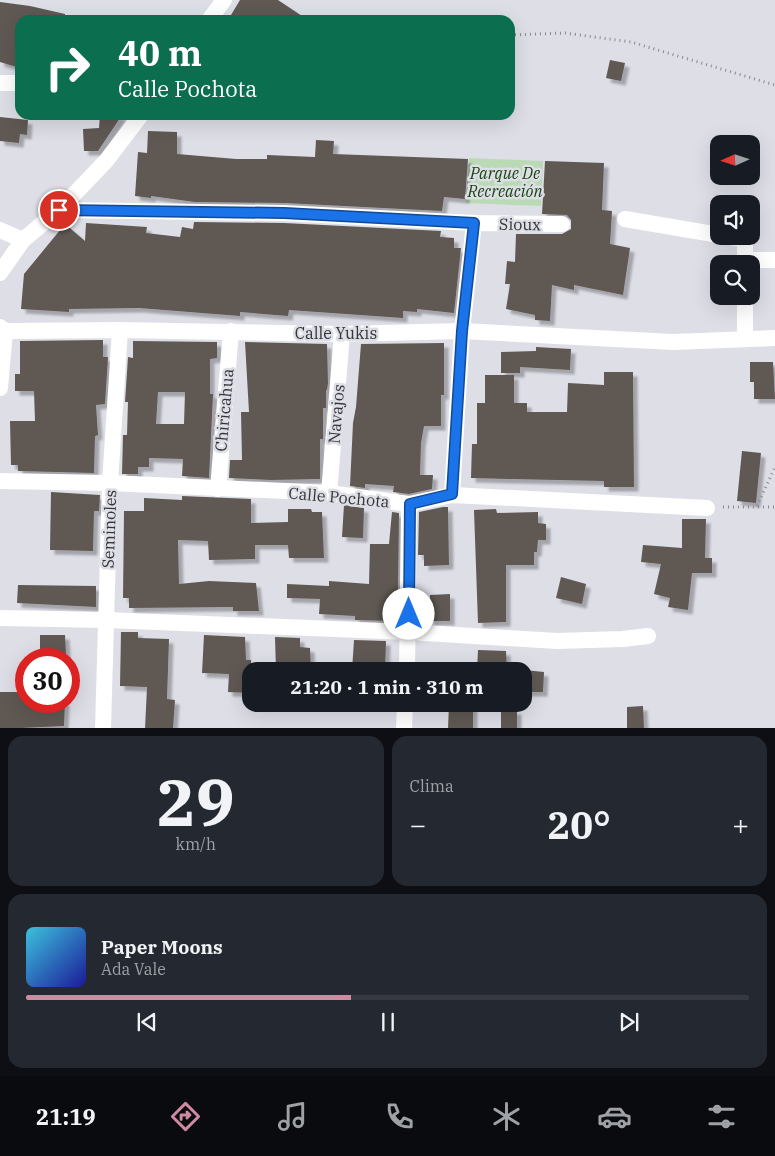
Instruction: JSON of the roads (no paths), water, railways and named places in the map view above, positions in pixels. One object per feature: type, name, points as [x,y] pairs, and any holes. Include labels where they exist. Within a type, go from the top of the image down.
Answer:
[{"type":"street","points":[[213,15],[224,0]]},
{"type":"street","points":[[0,83],[15,83]]},
{"type":"street","points":[[0,273],[23,240],[59,210],[106,161],[137,120]]},
{"type":"street","name":"Sioux","points":[[59,210],[284,213],[474,223],[562,224]]},
{"type":"street","points":[[625,218],[710,233]]},
{"type":"street","points":[[452,494],[462,331],[474,223]]},
{"type":"street","points":[[0,230],[23,240]]},
{"type":"street","points":[[760,261],[775,260]]},
{"type":"street","points":[[745,305],[745,340]]},
{"type":"street","points":[[0,388],[2,329]]},
{"type":"street","name":"Calle Yukis","points":[[2,329],[342,334],[462,331],[673,342],[775,338]]},
{"type":"street","name":"Seminoles","points":[[104,728],[110,483],[120,330]]},
{"type":"street","name":"Chiricahua","points":[[218,489],[230,332]]},
{"type":"street","name":"Navajos","points":[[329,493],[342,334]]},
{"type":"street","name":"Calle Pochota","points":[[0,482],[110,483],[329,493],[410,504],[452,494],[707,508]]},
{"type":"street","points":[[407,662],[410,504]]},
{"type":"street","points":[[0,618],[106,620],[409,632],[572,641],[648,636]]},
{"type":"street","points":[[404,728],[405,712]]},
{"type":"park label","name":"Parque De Recreación","points":[[505,182]]}]
